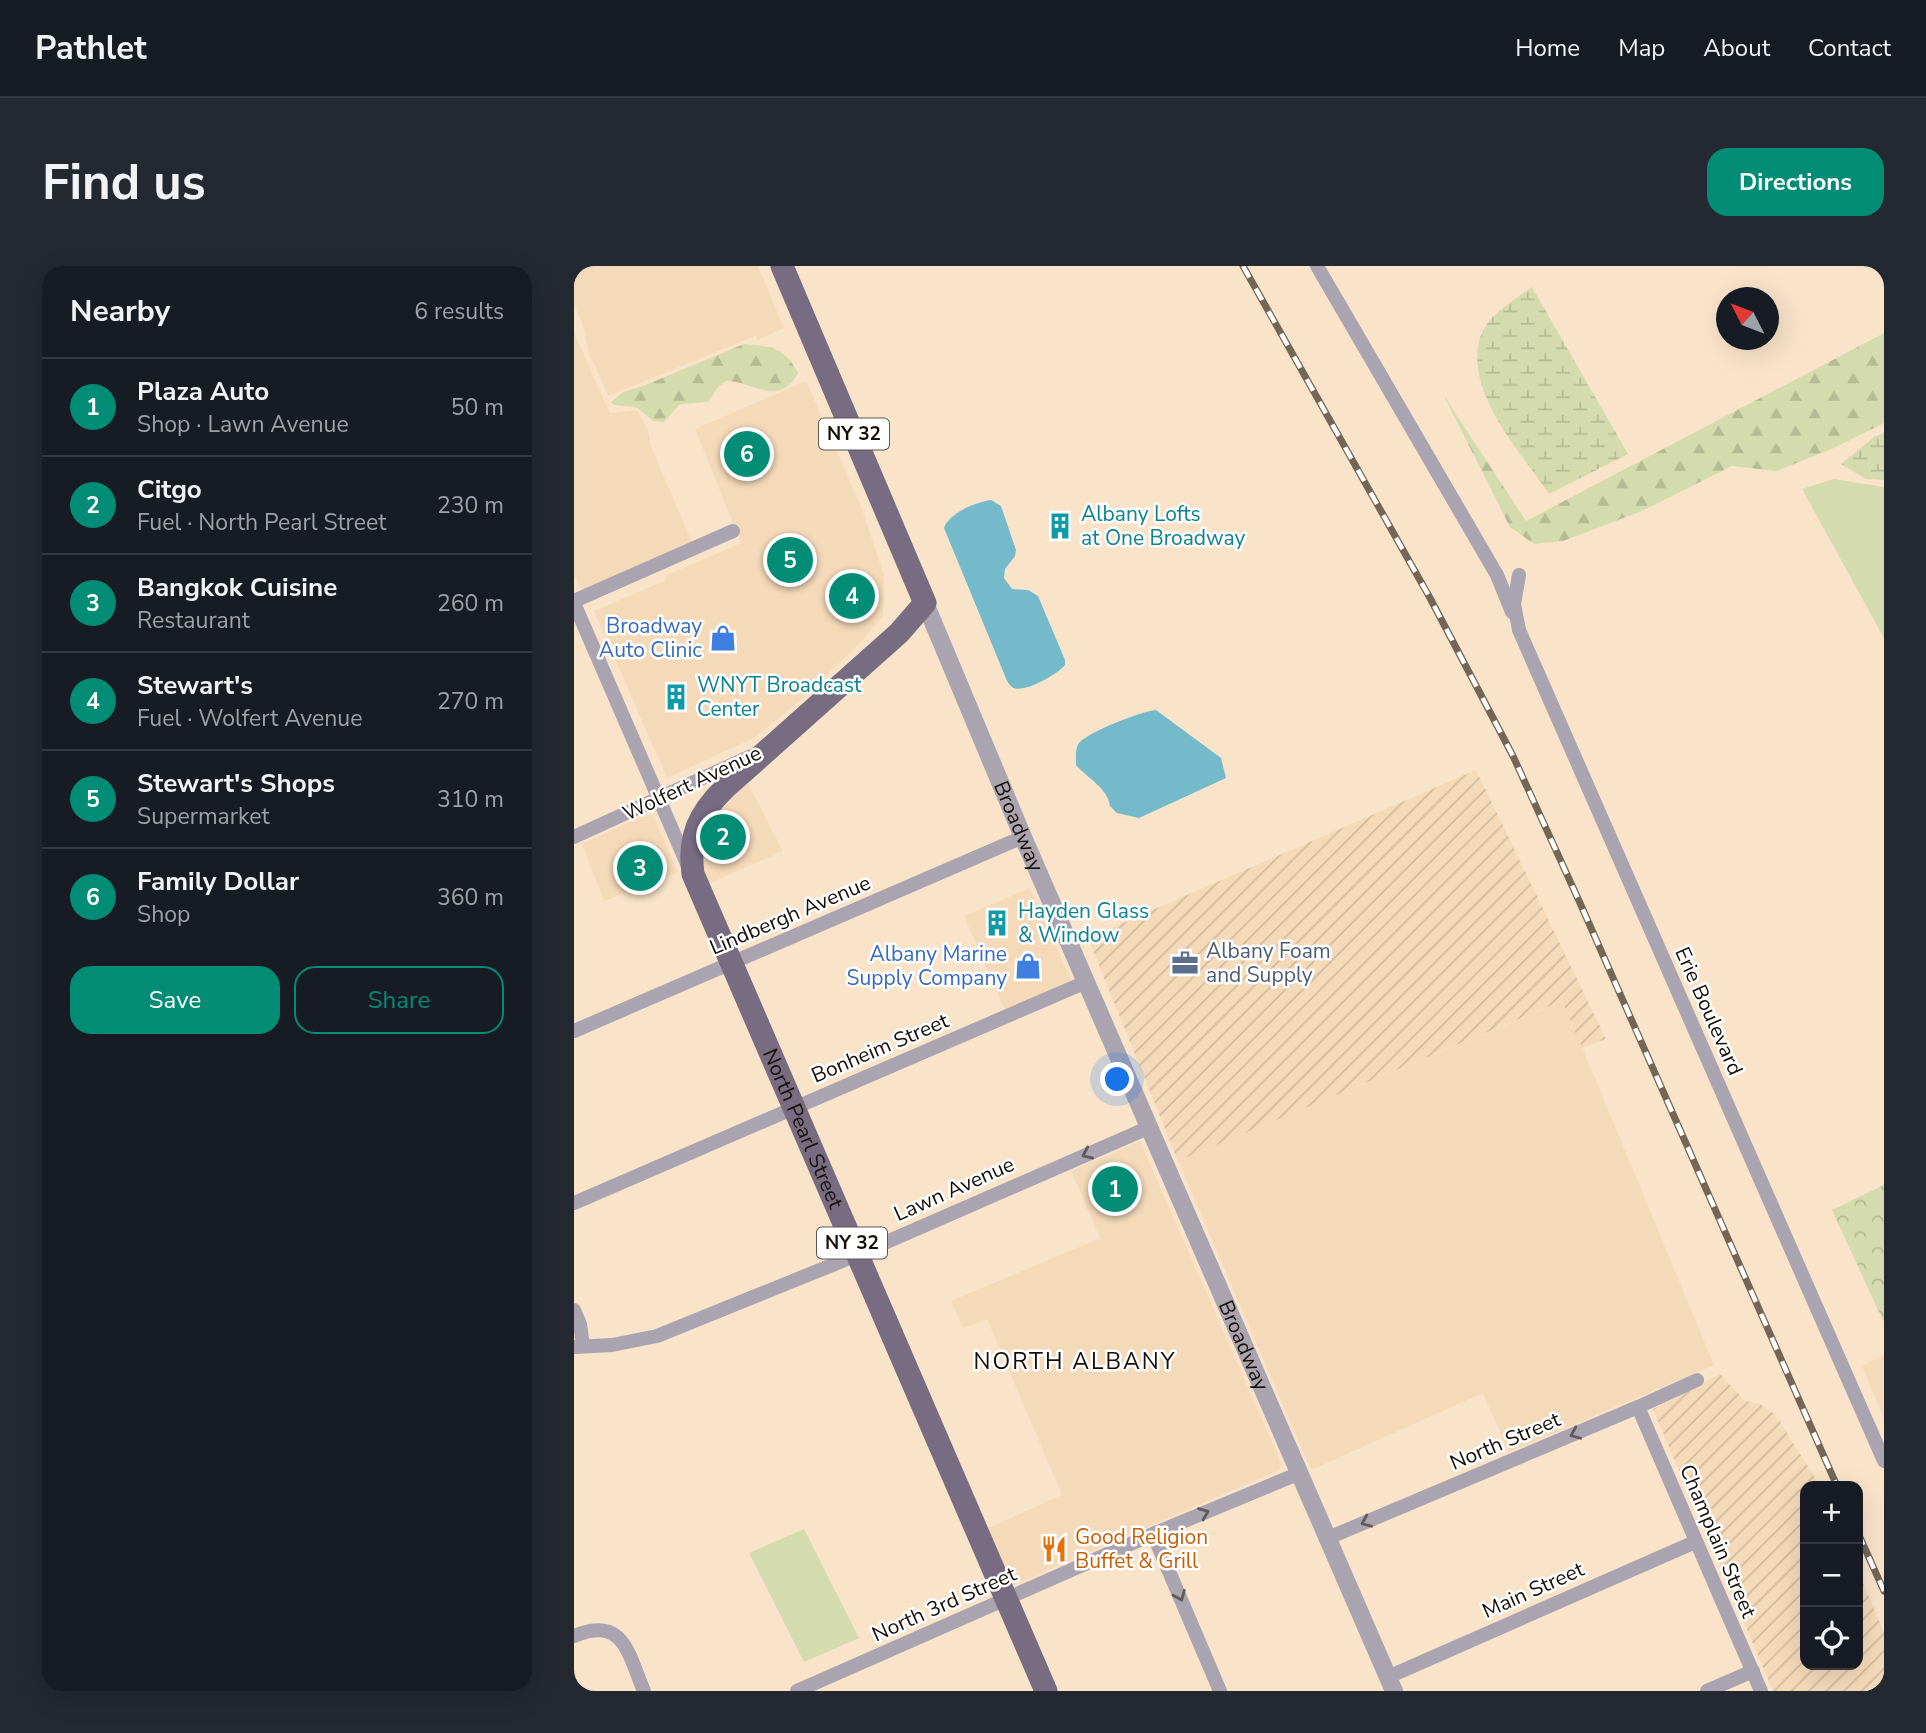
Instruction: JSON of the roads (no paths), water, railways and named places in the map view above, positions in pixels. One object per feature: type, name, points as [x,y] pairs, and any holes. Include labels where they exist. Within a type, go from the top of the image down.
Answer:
[{"type":"main road","name":"Broadway","points":[[782,266],[925,603]]},
{"type":"main road","name":"Wolfert Avenue","points":[[771,747],[899,633],[925,603]]},
{"type":"main road","name":"NY 32","points":[[697,887],[691,843],[701,815],[725,788],[771,747]]},
{"type":"main road","name":"North Pearl Street","points":[[697,887],[1046,1691]]},
{"type":"street","points":[[1317,266],[1497,575],[1519,629]]},
{"type":"street","points":[[574,602],[733,531]]},
{"type":"street","name":"Erie Boulevard","points":[[1519,575],[1514,604],[1519,629],[1884,1461]]},
{"type":"street","name":"North Pearl Street","points":[[574,602],[697,887]]},
{"type":"street","name":"Broadway","points":[[925,603],[1023,836],[1391,1684]]},
{"type":"street","name":"Wolfert Avenue","points":[[574,837],[771,747]]},
{"type":"street","name":"Lindbergh Avenue","points":[[574,1031],[1023,836]]},
{"type":"street","name":"Bonheim Street","points":[[574,1203],[1086,982]]},
{"type":"street","name":"Lawn Avenue","points":[[579,1347],[612,1345],[657,1336],[857,1255],[1150,1127]]},
{"type":"street","points":[[574,1311],[581,1327],[579,1347]]},
{"type":"street","name":"North Street","points":[[1328,1538],[1638,1408],[1697,1380]]},
{"type":"street","name":"Champlain Street","points":[[1638,1408],[1761,1691]]},
{"type":"street","name":"North 3rd Street","points":[[797,1691],[1153,1534],[1300,1473]]},
{"type":"street","points":[[1153,1534],[1220,1691]]},
{"type":"street","name":"Main Street","points":[[1391,1684],[1695,1542]]},
{"type":"street","points":[[574,1636],[595,1629],[606,1630],[615,1635],[625,1647],[643,1691]]},
{"type":"street","points":[[1707,1691],[1753,1671]]},
{"type":"water","points":[[991,500],[1001,506],[1016,550],[1015,556],[1005,569],[1004,578],[1012,589],[1028,590],[1038,596],[1065,660],[1065,665],[1055,673],[1024,688],[1012,687],[1007,680],[944,528],[957,513]]},
{"type":"water","points":[[1156,710],[1221,758],[1226,778],[1139,818],[1117,813],[1110,806],[1101,788],[1076,765],[1078,745],[1084,738],[1104,728]]},
{"type":"railway","points":[[1243,266],[1430,598],[1513,756],[1835,1481]]},
{"type":"railway","points":[[1863,1544],[1884,1591]]},
{"type":"place","name":"Family Dollar","points":[[747,454]]},
{"type":"place","name":"Albany Lofts at One Broadway","points":[[1060,526]]},
{"type":"place","name":"Stewart's Shops","points":[[790,560]]},
{"type":"place","name":"Stewart's","points":[[852,596]]},
{"type":"place","name":"Broadway Auto Clinic","points":[[723,638]]},
{"type":"place","name":"WNYT Broadcast Center","points":[[676,697]]},
{"type":"place","name":"Citgo","points":[[723,837]]},
{"type":"place","name":"Bangkok Cuisine","points":[[640,868]]},
{"type":"place","name":"Hayden Glass & Window","points":[[997,923]]},
{"type":"place","name":"Albany Foam and Supply","points":[[1185,963]]},
{"type":"place","name":"Albany Marine Supply Company","points":[[1028,966]]},
{"type":"place","name":"Plaza Auto","points":[[1115,1189]]},
{"type":"place","name":"Good Religion Buffet & Grill","points":[[1054,1549]]},
{"type":"district","name":"NORTH ALBANY","points":[[1075,1361]]}]
